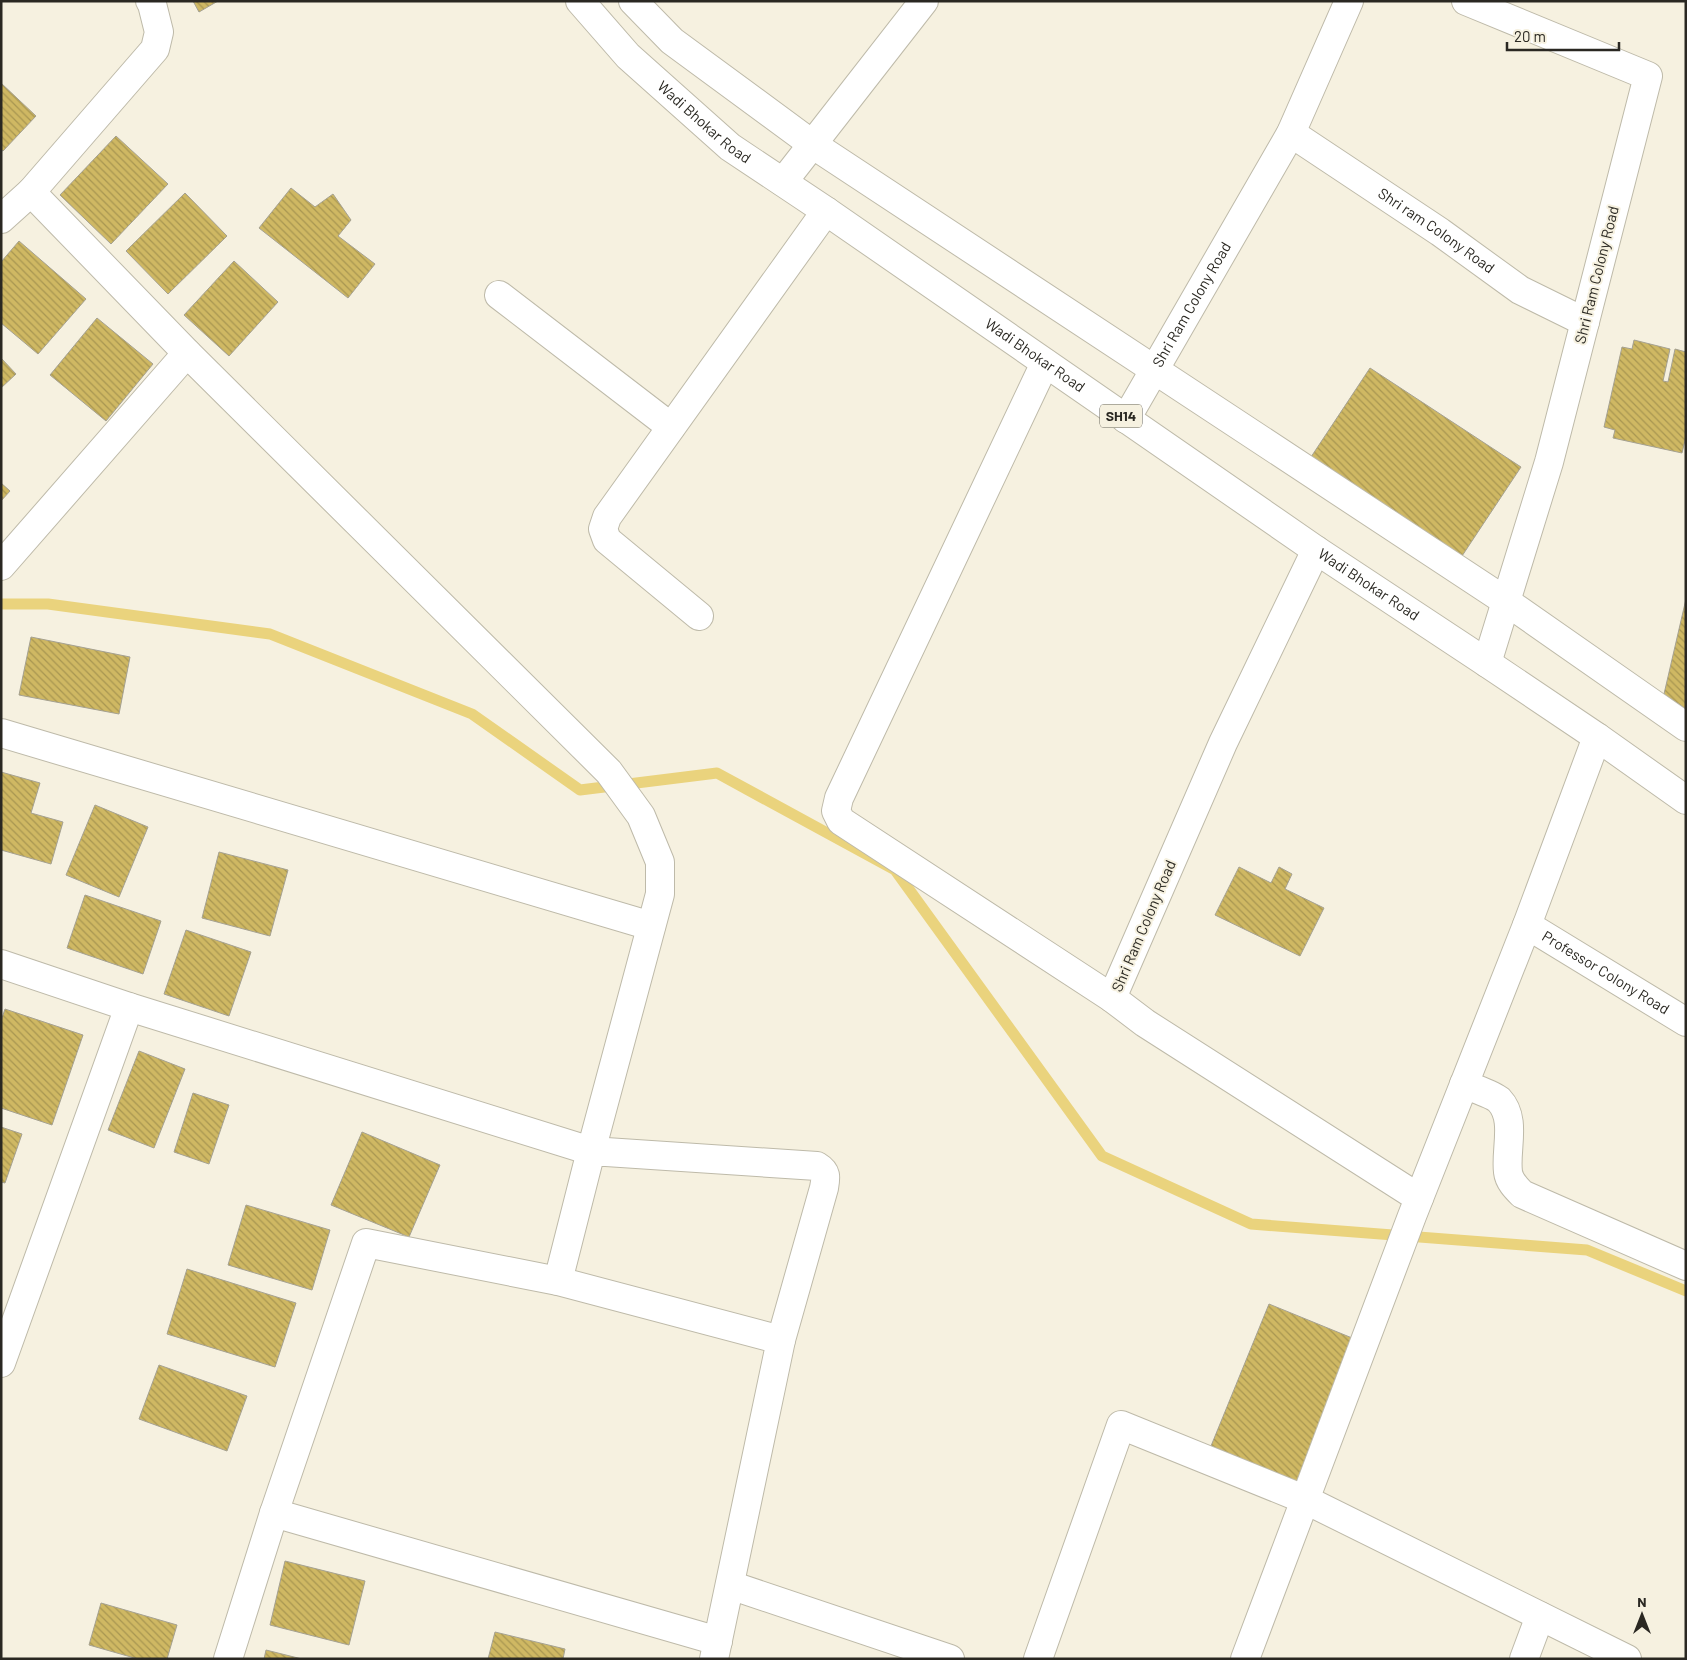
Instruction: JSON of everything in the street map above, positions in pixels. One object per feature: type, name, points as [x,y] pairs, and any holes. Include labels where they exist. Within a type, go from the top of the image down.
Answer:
[{"type":"street","points":[[1,219],[31,192],[155,49],[159,32],[150,1]]},
{"type":"street","name":"Wadi Bhokar Road","points":[[580,1],[628,56],[730,147],[826,211],[1316,550],[1488,663],[1686,800]]},
{"type":"street","points":[[633,1],[672,41],[812,144],[1507,602],[1686,727]]},
{"type":"street","points":[[783,182],[924,1]]},
{"type":"street","name":"Shri Ram Colony Road","points":[[1126,419],[1291,133],[1349,1]]},
{"type":"street","name":"Shri Ram Colony Road","points":[[1466,1],[1648,76],[1549,462],[1488,663]]},
{"type":"street","name":"Shri ram Colony Road","points":[[1291,133],[1440,232],[1520,290],[1585,322]]},
{"type":"street","points":[[31,192],[187,353],[609,772],[641,816],[660,862],[660,894],[558,1281]]},
{"type":"street","points":[[700,616],[607,540],[603,529],[607,517],[826,211]]},
{"type":"street","points":[[499,295],[671,427]]},
{"type":"street","points":[[1,566],[187,353]]},
{"type":"street","points":[[1045,363],[839,798],[836,811],[841,821],[1112,998]]},
{"type":"street","name":"Shri Ram Colony Road","points":[[1316,550],[1223,743],[1112,998],[1145,1023],[1415,1207]]},
{"type":"street","points":[[1,732],[651,926]]},
{"type":"street","points":[[1246,1659],[1415,1207],[1527,925],[1597,737]]},
{"type":"street","name":"Professor Colony Road","points":[[1527,925],[1686,1022]]},
{"type":"street","points":[[1,964],[129,1007],[591,1151],[817,1166],[824,1170],[826,1176],[824,1188],[781,1340],[716,1650],[274,1513]]},
{"type":"street","points":[[1,1363],[129,1007]]},
{"type":"street","points":[[1464,1084],[1498,1099],[1505,1110],[1509,1126],[1508,1173],[1513,1184],[1522,1194],[1686,1266]]},
{"type":"street","points":[[228,1659],[274,1513],[366,1243],[558,1281],[781,1340]]},
{"type":"street","points":[[1038,1659],[1121,1425],[1306,1500],[1627,1659]]},
{"type":"street","points":[[730,1585],[950,1659]]},
{"type":"street","points":[[1524,1659],[1540,1616]]},
{"type":"building","points":[[193,1],[218,1],[199,12]]},
{"type":"building","points":[[1,83],[36,116],[3,151],[1,150]]},
{"type":"building","points":[[116,136],[168,184],[111,244],[60,195]]},
{"type":"building","points":[[291,188],[315,207],[333,194],[351,220],[338,236],[375,264],[348,298],[259,228]]},
{"type":"building","points":[[185,193],[227,236],[168,294],[126,251]]},
{"type":"building","points":[[19,241],[86,299],[38,354],[1,323],[1,262]]},
{"type":"building","points":[[234,261],[278,302],[229,356],[184,315]]},
{"type":"building","points":[[97,318],[153,364],[106,421],[50,375]]},
{"type":"building","points":[[1634,340],[1670,349],[1663,381],[1668,382],[1675,349],[1686,352],[1686,436],[1682,453],[1613,438],[1615,430],[1604,427],[1622,347],[1632,349]]},
{"type":"building","points":[[1,358],[16,374],[1,388]]},
{"type":"building","points":[[1370,368],[1521,467],[1460,559],[1309,460]]},
{"type":"building","points":[[1,483],[10,491],[1,501]]},
{"type":"building","points":[[1686,599],[1686,709],[1664,694]]},
{"type":"building","points":[[31,637],[130,657],[119,714],[19,695]]},
{"type":"building","points":[[1,772],[40,783],[31,813],[63,822],[51,864],[1,850]]},
{"type":"building","points":[[95,805],[148,827],[119,897],[66,875]]},
{"type":"building","points":[[219,852],[288,870],[270,936],[202,918]]},
{"type":"building","points":[[1239,867],[1271,883],[1279,867],[1292,874],[1285,889],[1324,908],[1300,956],[1215,915]]},
{"type":"building","points":[[85,895],[161,921],[143,974],[67,948]]},
{"type":"building","points":[[186,930],[251,952],[229,1016],[164,994]]},
{"type":"building","points":[[5,1009],[83,1035],[52,1125],[1,1108],[1,1021]]},
{"type":"building","points":[[139,1051],[185,1069],[154,1148],[108,1130]]},
{"type":"building","points":[[193,1093],[229,1105],[209,1164],[174,1152]]},
{"type":"building","points":[[1,1127],[22,1134],[5,1183],[1,1182]]},
{"type":"building","points":[[362,1132],[440,1165],[409,1237],[331,1205]]},
{"type":"building","points":[[246,1205],[330,1230],[312,1290],[228,1265]]},
{"type":"building","points":[[187,1269],[296,1303],[275,1367],[167,1334]]},
{"type":"building","points":[[1269,1304],[1357,1340],[1298,1482],[1211,1446]]},
{"type":"building","points":[[159,1365],[247,1396],[227,1451],[139,1419]]},
{"type":"building","points":[[285,1561],[365,1581],[349,1645],[270,1625]]},
{"type":"building","points":[[101,1603],[177,1625],[167,1659],[138,1659],[89,1645]]},
{"type":"building","points":[[495,1632],[565,1649],[563,1659],[488,1659]]},
{"type":"building","points":[[266,1650],[302,1659],[264,1659]]},
{"type":"waterway","points":[[1,604],[48,604],[270,634],[472,714],[580,790],[717,773],[895,870],[1102,1156],[1251,1224],[1587,1250],[1686,1291]]}]
